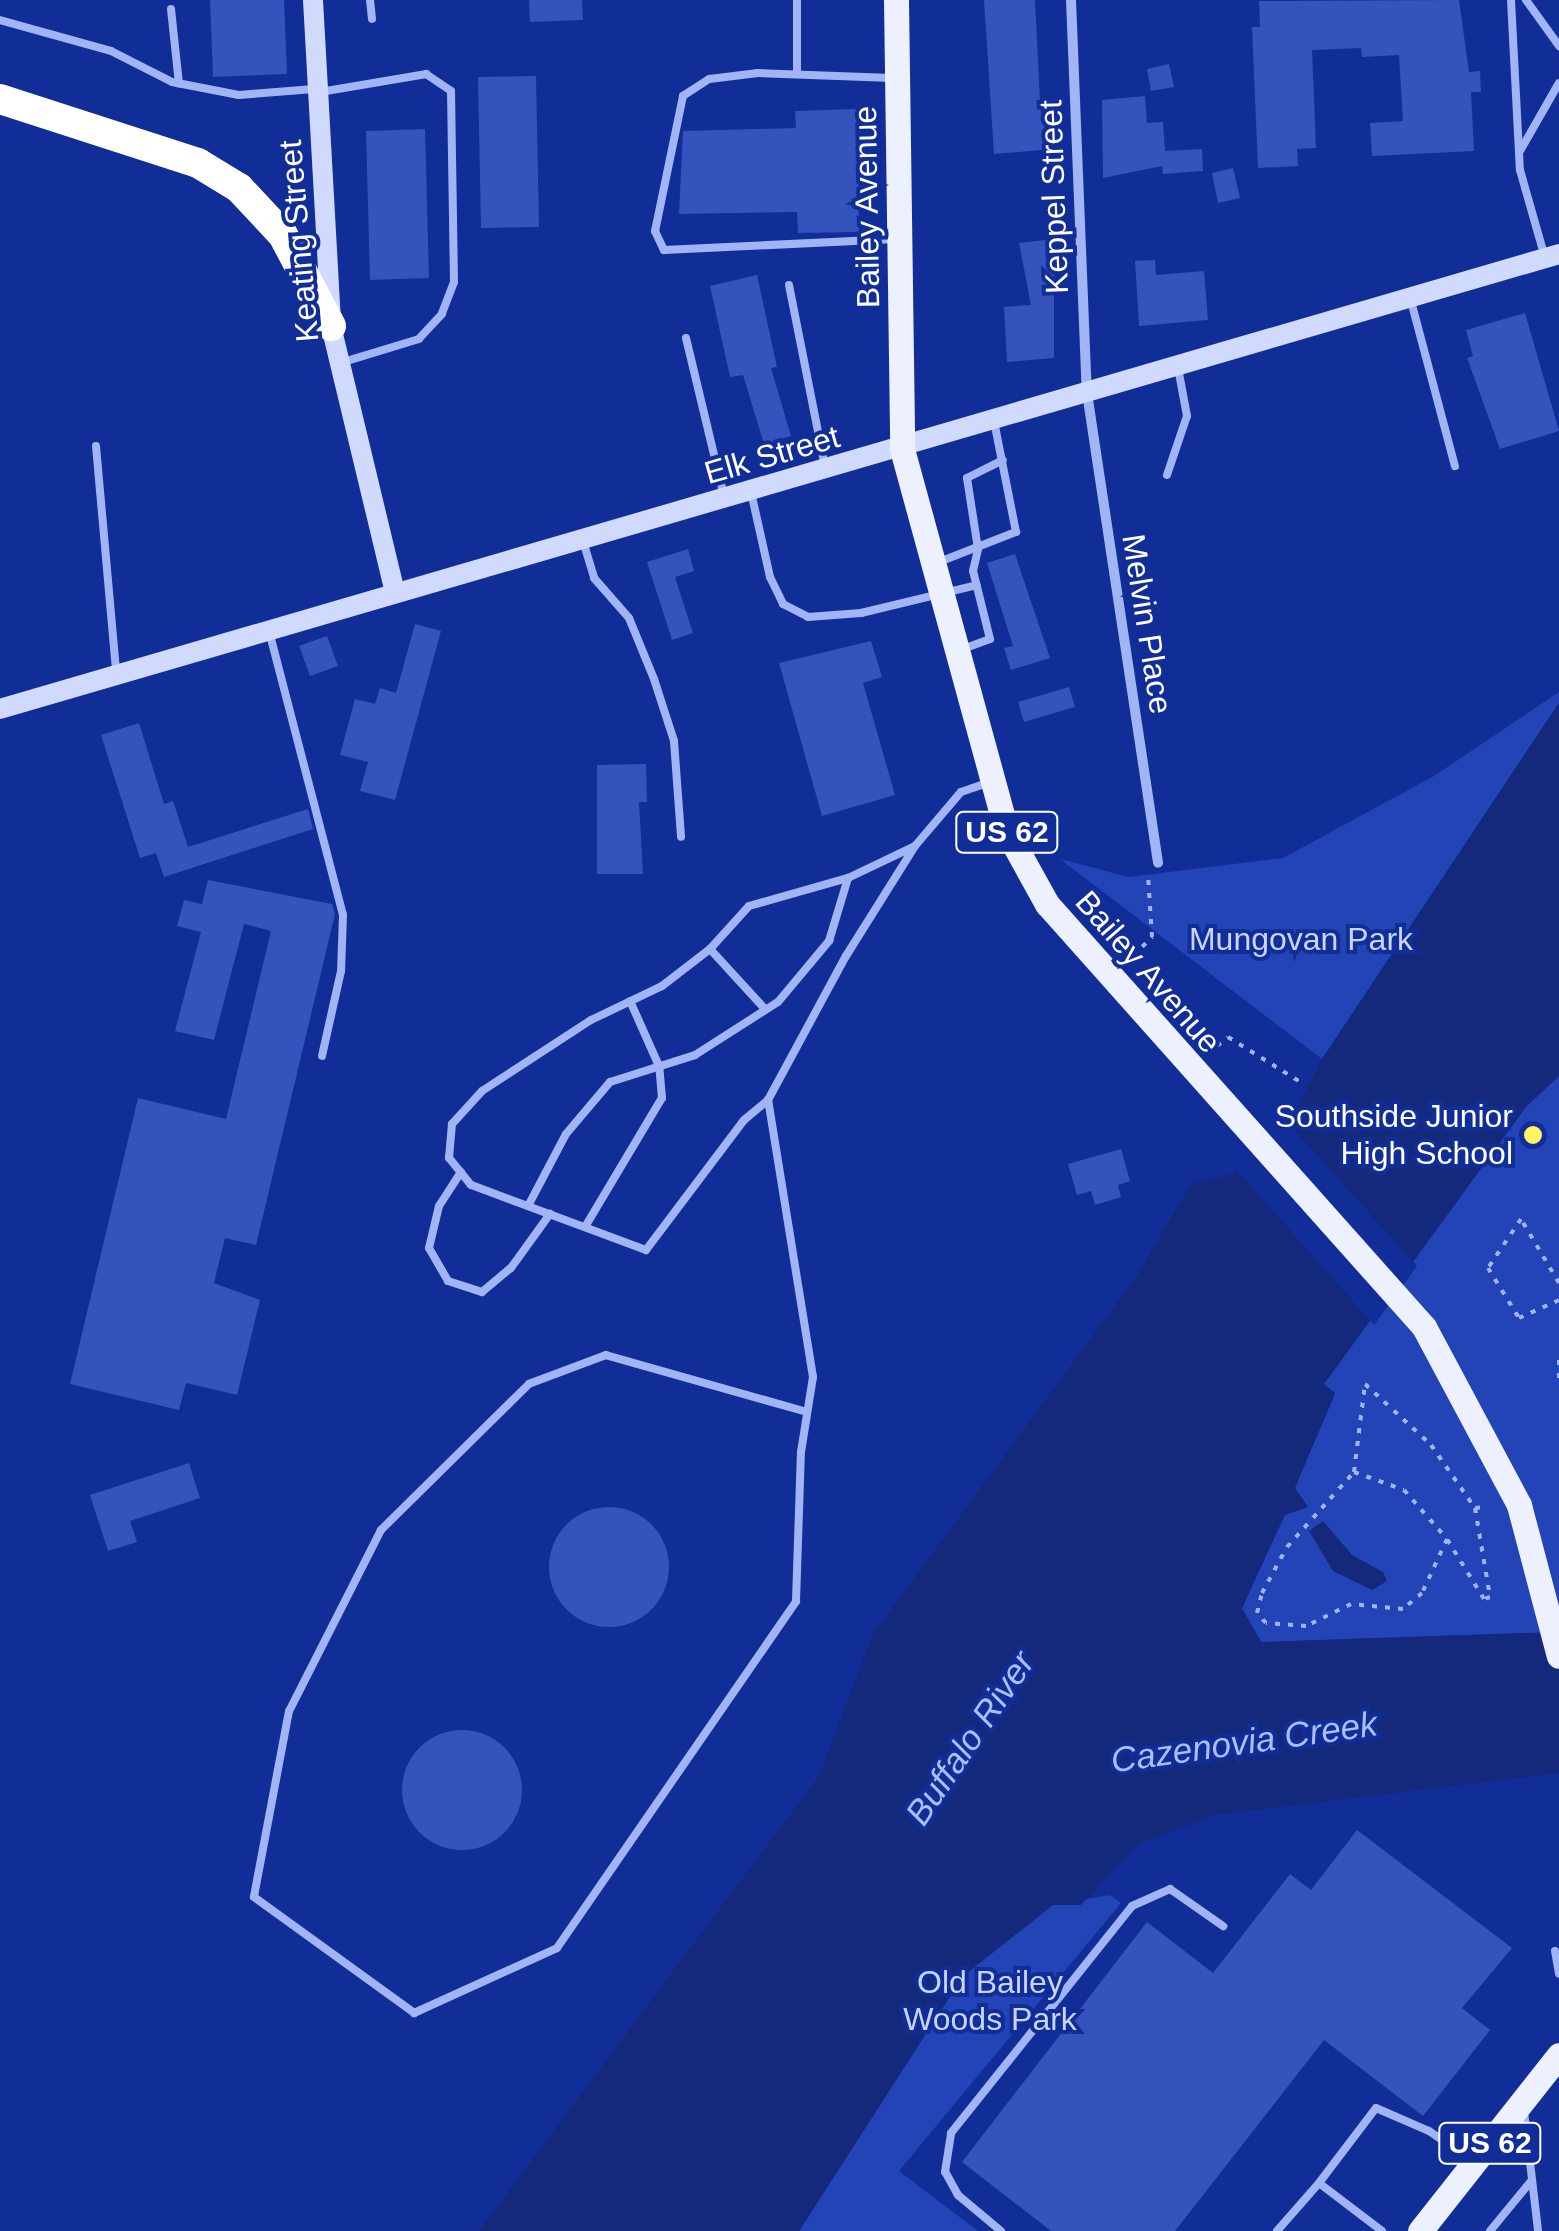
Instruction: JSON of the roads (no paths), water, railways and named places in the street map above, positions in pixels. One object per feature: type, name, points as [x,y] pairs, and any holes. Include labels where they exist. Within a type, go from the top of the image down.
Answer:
[{"type":"highway","points":[[0,99],[182,157],[239,188],[282,235],[331,326]]},
{"type":"main road","name":"Keating Street","points":[[313,0],[331,326],[394,592]]},
{"type":"main road","name":"Bailey Avenue","points":[[896,0],[902,449],[939,598],[1006,830],[1047,904],[1254,1142],[1424,1328],[1479,1420],[1519,1505],[1559,1656]]},
{"type":"main road","name":"Elk Street","points":[[0,708],[394,592],[826,472],[1552,256]]},
{"type":"main road","name":"US 62","points":[[1420,2231],[1559,2055]]},
{"type":"street","name":"Keppel Street","points":[[1070,0],[1087,393]]},
{"type":"street","name":"Melvin Place","points":[[1087,393],[1158,862]]},
{"type":"lane","points":[[370,0],[372,19]]},
{"type":"lane","points":[[797,0],[798,74]]},
{"type":"lane","points":[[1511,0],[1520,150],[1552,256]]},
{"type":"lane","points":[[1526,0],[1559,46]]},
{"type":"lane","points":[[171,9],[179,84]]},
{"type":"lane","points":[[0,20],[110,50],[179,84],[239,94],[318,90],[426,74],[451,91],[454,282],[442,314],[419,340],[340,363]]},
{"type":"lane","points":[[897,78],[798,74],[709,79],[682,96],[655,232],[664,250],[900,239]]},
{"type":"lane","points":[[1520,150],[1559,83]]},
{"type":"lane","points":[[789,285],[826,472]]},
{"type":"lane","points":[[1410,298],[1455,466]]},
{"type":"lane","points":[[686,338],[725,500]]},
{"type":"lane","points":[[1168,475],[1187,416],[1178,366]]},
{"type":"lane","points":[[930,565],[1016,532],[994,422]]},
{"type":"lane","points":[[96,446],[116,675]]},
{"type":"lane","points":[[954,652],[990,638],[977,585],[978,549],[966,478],[1002,460]]},
{"type":"lane","points":[[751,492],[783,604],[808,617],[939,598],[977,585]]},
{"type":"lane","points":[[583,541],[594,578],[628,618],[654,679],[674,742],[681,837]]},
{"type":"lane","points":[[269,631],[343,914],[342,971],[322,1056]]},
{"type":"lane","points":[[915,846],[848,878],[749,906],[710,949],[482,1091],[452,1124],[450,1158],[471,1185],[646,1250],[744,1120],[768,1100],[846,956],[915,846],[960,792],[991,782]]},
{"type":"lane","points":[[528,1206],[566,1134],[610,1082],[695,1055],[765,1009],[829,941],[848,878]]},
{"type":"lane","points":[[710,949],[765,1009]]},
{"type":"lane","points":[[585,1227],[662,1098],[660,1066],[630,1001]]},
{"type":"lane","points":[[768,1100],[813,1377],[807,1412],[796,1601],[557,1948],[414,2013],[254,1897],[289,1711],[381,1530],[529,1384],[606,1355],[807,1412]]},
{"type":"lane","points":[[461,1172],[439,1206],[429,1248],[448,1282],[482,1292],[511,1268],[550,1214]]},
{"type":"lane","points":[[1001,2231],[958,2195],[944,2172],[951,2133],[1132,1906],[1170,1889],[1223,1926]]},
{"type":"lane","points":[[1555,1952],[1559,1974]]},
{"type":"lane","points":[[1523,2101],[1538,2231]]},
{"type":"lane","points":[[1277,2231],[1376,2108],[1429,2131],[1475,2162]]},
{"type":"lane","points":[[1490,2231],[1532,2180]]},
{"type":"lane","points":[[1318,2183],[1382,2231]]},
{"type":"water","points":[[1559,703],[1559,1076],[1526,1107],[1324,1384],[1335,1393],[1295,1488],[1308,1507],[1285,1515],[1242,1608],[1261,1642],[1559,1632],[1559,1773],[1214,1815],[1139,1844],[1081,1905],[1053,1905],[963,1976],[799,2231],[479,2231],[819,1776],[873,1634],[1139,1273],[1191,1184],[1233,1174],[1293,1116],[1322,1059]]},
{"type":"water","points":[[1323,1521],[1352,1555],[1383,1572],[1387,1581],[1372,1590],[1333,1571],[1309,1531]]},
{"type":"place","name":"Southside Junior High School","points":[[1533,1135]]},
{"type":"park label","name":"Mungovan Park","points":[[1301,939]]},
{"type":"park label","name":"Old Bailey Woods Park","points":[[990,2002]]},
{"type":"water label","name":"Buffalo River","points":[[970,1738]]},
{"type":"water label","name":"Cazenovia Creek","points":[[1244,1742]]}]
